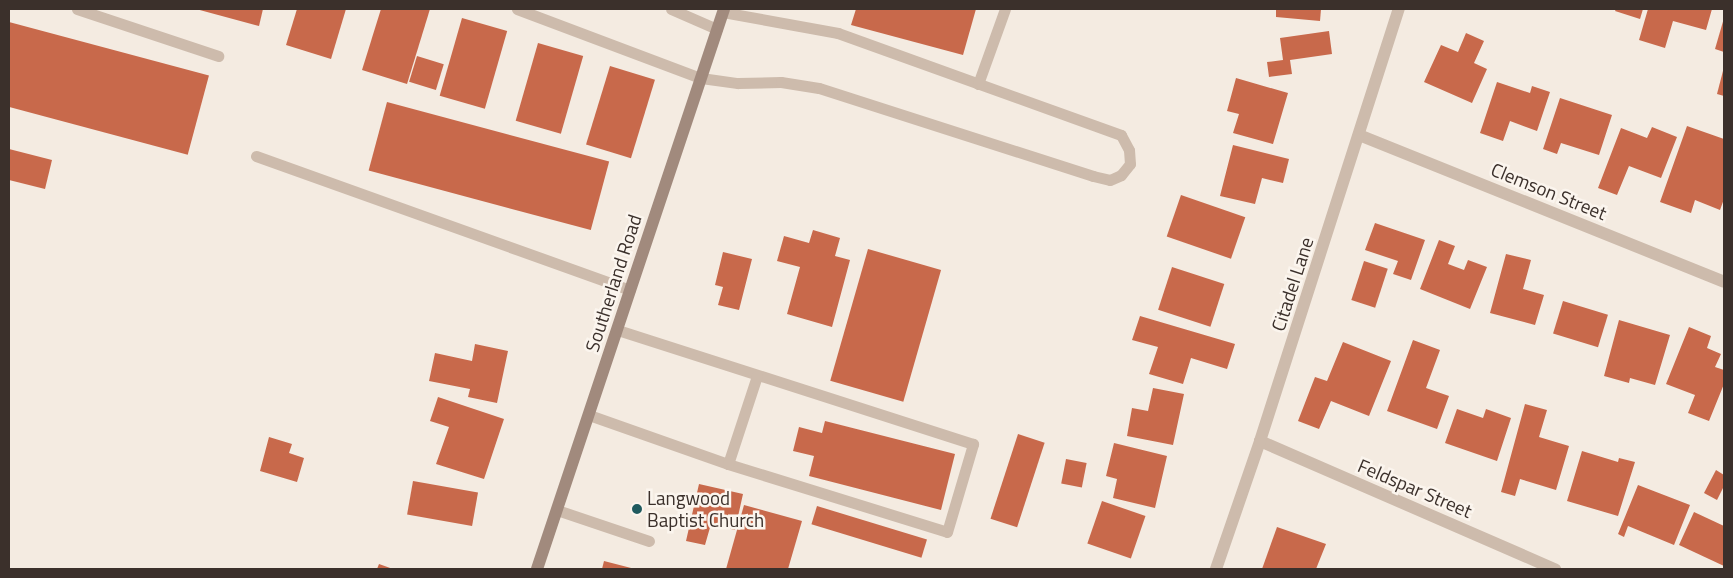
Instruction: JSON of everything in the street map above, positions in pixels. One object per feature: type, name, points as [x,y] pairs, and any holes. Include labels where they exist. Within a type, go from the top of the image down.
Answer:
[{"type":"street","name":"Citadel Lane","points":[[1216,569],[1260,441],[1399,9]]},
{"type":"street","name":"Southerland Road","points":[[537,569],[723,10]]},
{"type":"street","name":"Clemson Street","points":[[1359,135],[1724,282]]},
{"type":"street","name":"Feldspar Street","points":[[1260,441],[1555,569]]},
{"type":"lane","points":[[78,9],[218,56]]},
{"type":"lane","points":[[517,9],[701,78],[738,83],[781,82],[819,88],[1110,180],[1120,175],[1130,164],[1129,150],[1121,135],[838,33],[723,10]]},
{"type":"lane","points":[[672,9],[717,29]]},
{"type":"lane","points":[[978,84],[1004,9]]},
{"type":"lane","points":[[256,156],[630,290]]},
{"type":"lane","points":[[589,415],[728,464],[948,532],[973,444],[617,330]]},
{"type":"lane","points":[[728,464],[758,376]]},
{"type":"lane","points":[[557,510],[649,541]]},
{"type":"building","points":[[196,9],[263,9],[259,26]]},
{"type":"building","points":[[297,9],[346,9],[331,59],[286,45]]},
{"type":"building","points":[[381,9],[430,9],[407,84],[362,70]]},
{"type":"building","points":[[856,9],[976,9],[963,55],[851,25]]},
{"type":"building","points":[[1276,9],[1321,9],[1320,21],[1276,17]]},
{"type":"building","points":[[1616,9],[1643,9],[1640,19],[1615,11]]},
{"type":"building","points":[[1648,9],[1712,9],[1706,30],[1673,21],[1665,48],[1639,40]]},
{"type":"building","points":[[462,18],[507,31],[485,109],[440,96]]},
{"type":"building","points":[[1724,18],[1724,52],[1715,49]]},
{"type":"building","points":[[9,22],[209,76],[188,155],[9,107]]},
{"type":"building","points":[[1329,31],[1332,54],[1290,60],[1292,74],[1269,77],[1267,62],[1283,60],[1280,38]]},
{"type":"building","points":[[1466,33],[1484,41],[1474,63],[1487,69],[1472,103],[1424,82],[1441,45],[1458,52]]},
{"type":"building","points":[[538,43],[583,56],[561,134],[516,121]]},
{"type":"building","points":[[417,56],[444,64],[436,90],[409,82]]},
{"type":"building","points":[[610,66],[655,80],[631,158],[586,144]]},
{"type":"building","points":[[1724,67],[1724,96],[1717,94]]},
{"type":"building","points":[[1236,78],[1288,93],[1273,144],[1233,133],[1239,114],[1227,111]]},
{"type":"building","points":[[1497,82],[1530,93],[1532,86],[1550,92],[1537,131],[1510,121],[1503,141],[1480,133]]},
{"type":"building","points":[[1560,98],[1612,115],[1599,155],[1561,143],[1557,154],[1543,149]]},
{"type":"building","points":[[387,102],[609,162],[591,230],[369,171]]},
{"type":"building","points":[[1687,126],[1724,139],[1724,199],[1720,210],[1695,200],[1691,213],[1660,202]]},
{"type":"building","points":[[1652,127],[1677,137],[1661,178],[1629,166],[1617,195],[1598,188],[1621,128],[1647,138]]},
{"type":"building","points":[[1233,145],[1289,159],[1283,183],[1262,178],[1255,204],[1220,196]]},
{"type":"building","points":[[9,149],[52,160],[45,189],[9,180]]},
{"type":"building","points":[[1181,195],[1245,217],[1231,259],[1167,237]]},
{"type":"building","points":[[1375,223],[1425,240],[1411,280],[1393,274],[1398,261],[1365,250]]},
{"type":"building","points":[[813,230],[840,238],[835,256],[850,260],[832,327],[787,314],[800,267],[777,261],[784,236],[809,243]]},
{"type":"building","points":[[1439,240],[1455,246],[1448,264],[1464,270],[1468,260],[1487,267],[1470,309],[1420,289]]},
{"type":"building","points":[[868,249],[941,270],[903,402],[830,381]]},
{"type":"building","points":[[723,252],[752,259],[739,310],[718,305],[723,287],[715,285]]},
{"type":"building","points":[[1506,254],[1531,260],[1523,289],[1544,295],[1535,325],[1490,313]]},
{"type":"building","points":[[1364,261],[1388,269],[1375,308],[1351,300]]},
{"type":"building","points":[[1172,267],[1224,284],[1210,327],[1158,310]]},
{"type":"building","points":[[1563,301],[1608,315],[1598,347],[1553,334]]},
{"type":"building","points":[[1140,316],[1235,344],[1227,369],[1191,358],[1183,384],[1149,374],[1158,347],[1132,340]]},
{"type":"building","points":[[1619,320],[1670,335],[1655,385],[1630,378],[1629,383],[1604,376]]},
{"type":"building","points":[[1689,327],[1711,336],[1707,348],[1721,354],[1715,367],[1724,370],[1724,384],[1709,421],[1688,413],[1695,395],[1666,384]]},
{"type":"building","points":[[1413,340],[1440,350],[1426,388],[1449,396],[1437,429],[1387,411]]},
{"type":"building","points":[[1343,342],[1391,361],[1369,416],[1331,401],[1319,429],[1298,421],[1315,377],[1327,381]]},
{"type":"building","points":[[475,344],[508,351],[497,403],[468,397],[470,389],[429,381],[435,353],[472,361]]},
{"type":"building","points":[[1153,388],[1184,394],[1173,445],[1127,436],[1132,408],[1148,411]]},
{"type":"building","points":[[438,397],[504,419],[484,479],[436,464],[449,427],[430,421]]},
{"type":"building","points":[[1525,404],[1547,410],[1539,437],[1569,446],[1556,490],[1520,479],[1515,496],[1501,492]]},
{"type":"building","points":[[1457,409],[1483,418],[1486,409],[1511,418],[1497,461],[1445,443]]},
{"type":"building","points":[[825,421],[955,454],[941,510],[809,476],[814,456],[793,451],[799,427],[822,433]]},
{"type":"building","points":[[1018,434],[1045,443],[1017,527],[990,519]]},
{"type":"building","points":[[269,437],[292,444],[289,453],[304,458],[297,482],[260,471]]},
{"type":"building","points":[[1114,443],[1167,456],[1155,508],[1113,498],[1117,479],[1106,476]]},
{"type":"building","points":[[1582,451],[1618,462],[1619,458],[1635,462],[1618,516],[1567,501]]},
{"type":"building","points":[[1066,459],[1087,463],[1082,488],[1061,484]]},
{"type":"building","points":[[1716,470],[1724,475],[1724,486],[1717,500],[1704,493]]},
{"type":"building","points":[[413,481],[478,492],[472,526],[407,514]]},
{"type":"building","points":[[699,484],[743,494],[735,530],[711,524],[705,545],[686,541]]},
{"type":"building","points":[[1638,485],[1690,505],[1674,545],[1628,526],[1624,537],[1618,534]]},
{"type":"building","points":[[1102,501],[1145,516],[1131,559],[1087,544]]},
{"type":"building","points":[[744,505],[802,521],[788,569],[726,569]]},
{"type":"building","points":[[817,506],[927,540],[921,558],[811,524]]},
{"type":"building","points":[[1694,512],[1724,526],[1724,566],[1679,545]]},
{"type":"building","points":[[1277,527],[1326,544],[1316,569],[1262,569]]},
{"type":"building","points":[[604,561],[635,569],[602,569]]},
{"type":"building","points":[[379,564],[393,569],[377,569]]},
{"type":"place","name":"Langwood Baptist Church","points":[[637,509]]}]
